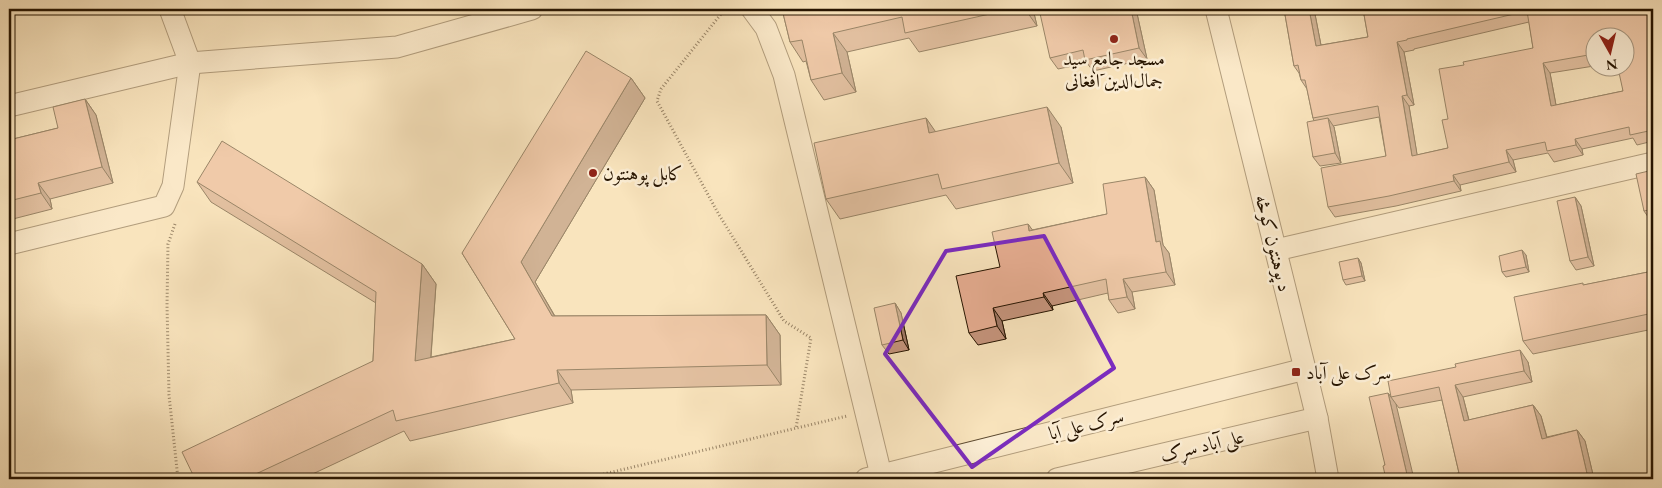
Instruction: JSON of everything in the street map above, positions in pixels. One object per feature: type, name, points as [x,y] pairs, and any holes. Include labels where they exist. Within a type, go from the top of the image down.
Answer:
[{"type":"street","points":[[9,244],[164,206],[173,186],[190,63],[170,9]]},
{"type":"street","points":[[9,106],[190,63],[397,47],[532,9]]},
{"type":"street","points":[[752,9],[766,28],[784,75],[866,412],[876,478]]},
{"type":"street","name":"د پوهنتون کوڅه","points":[[1216,9],[1317,418],[1328,479]]},
{"type":"street","points":[[1276,250],[1653,163]]},
{"type":"street","name":"سرک علی آبا","points":[[876,478],[1305,369]]},
{"type":"street","name":"علی آباد سړک","points":[[1057,479],[1317,418]]},
{"type":"path","points":[[725,9],[661,89],[657,101],[718,213],[784,321],[811,338],[796,428]]},
{"type":"path","points":[[164,206],[176,225],[168,244],[167,305],[169,396],[178,479]]},
{"type":"path","points":[[583,479],[866,412]]},
{"type":"highlighted area","points":[[1044,236],[1114,368],[972,467],[885,354],[946,251]]},
{"type":"building","points":[[782,9],[1012,9],[905,33],[902,17],[833,33],[842,73],[811,80],[802,40],[790,42]]},
{"type":"building","points":[[1039,9],[1131,9],[1139,48],[1085,60],[1083,50],[1050,58]]},
{"type":"building","points":[[1284,9],[1309,9],[1316,46],[1368,37],[1363,9],[1653,9],[1653,130],[1630,135],[1629,127],[1575,139],[1576,145],[1547,151],[1545,142],[1506,150],[1509,162],[1453,175],[1454,181],[1389,196],[1328,207],[1321,168],[1386,156],[1378,106],[1313,118],[1305,80],[1301,80],[1298,65],[1294,66]],"holes":[[[1527,11],[1533,48],[1463,62],[1464,65],[1439,69],[1448,119],[1442,120],[1448,148],[1412,156],[1402,96],[1407,95],[1397,42]]]},
{"type":"building","points":[[586,51],[631,78],[521,262],[552,316],[766,315],[767,365],[557,370],[559,383],[396,421],[393,410],[245,479],[195,479],[182,452],[373,361],[376,292],[197,182],[222,141],[422,264],[415,361],[515,339],[462,253]]},
{"type":"building","points":[[85,99],[102,167],[38,183],[41,193],[9,201],[9,140],[58,128],[53,107]]},
{"type":"building","points":[[1047,107],[1059,163],[942,189],[938,174],[826,199],[814,143],[926,118],[929,133]]},
{"type":"building","points":[[1328,118],[1335,153],[1313,157],[1307,122]]},
{"type":"building","points":[[1653,170],[1653,209],[1644,211],[1636,174]]},
{"type":"building","points":[[1145,177],[1156,242],[1160,241],[1166,272],[1123,279],[1127,297],[1109,300],[1106,279],[1043,293],[1044,297],[993,308],[997,326],[969,333],[956,276],[1000,267],[992,232],[1028,224],[1029,231],[1107,214],[1103,184]]},
{"type":"building","points":[[1575,197],[1588,257],[1570,261],[1557,201]]},
{"type":"building","points":[[1522,250],[1526,267],[1502,272],[1499,256]]},
{"type":"building","points":[[1358,258],[1362,276],[1343,280],[1339,262]]},
{"type":"building","points":[[1653,271],[1653,313],[1523,341],[1514,297]]},
{"type":"building","points":[[895,303],[903,340],[882,345],[874,308]]},
{"type":"building","points":[[1520,350],[1524,371],[1455,385],[1464,421],[1533,405],[1542,439],[1577,430],[1588,478],[1433,479],[1459,473],[1439,387],[1391,397],[1388,381],[1456,367],[1455,364]]},
{"type":"building","points":[[1388,393],[1408,479],[1386,479],[1383,466],[1385,465],[1369,397]]},
{"type":"place","name":"مسجد جامع سید جمال‌الدین افغانی","points":[[1114,39]]},
{"type":"place","name":"کابل پوهنتون","points":[[593,173]]},
{"type":"place","name":"سرک علی آباد","points":[[1296,372]]}]
